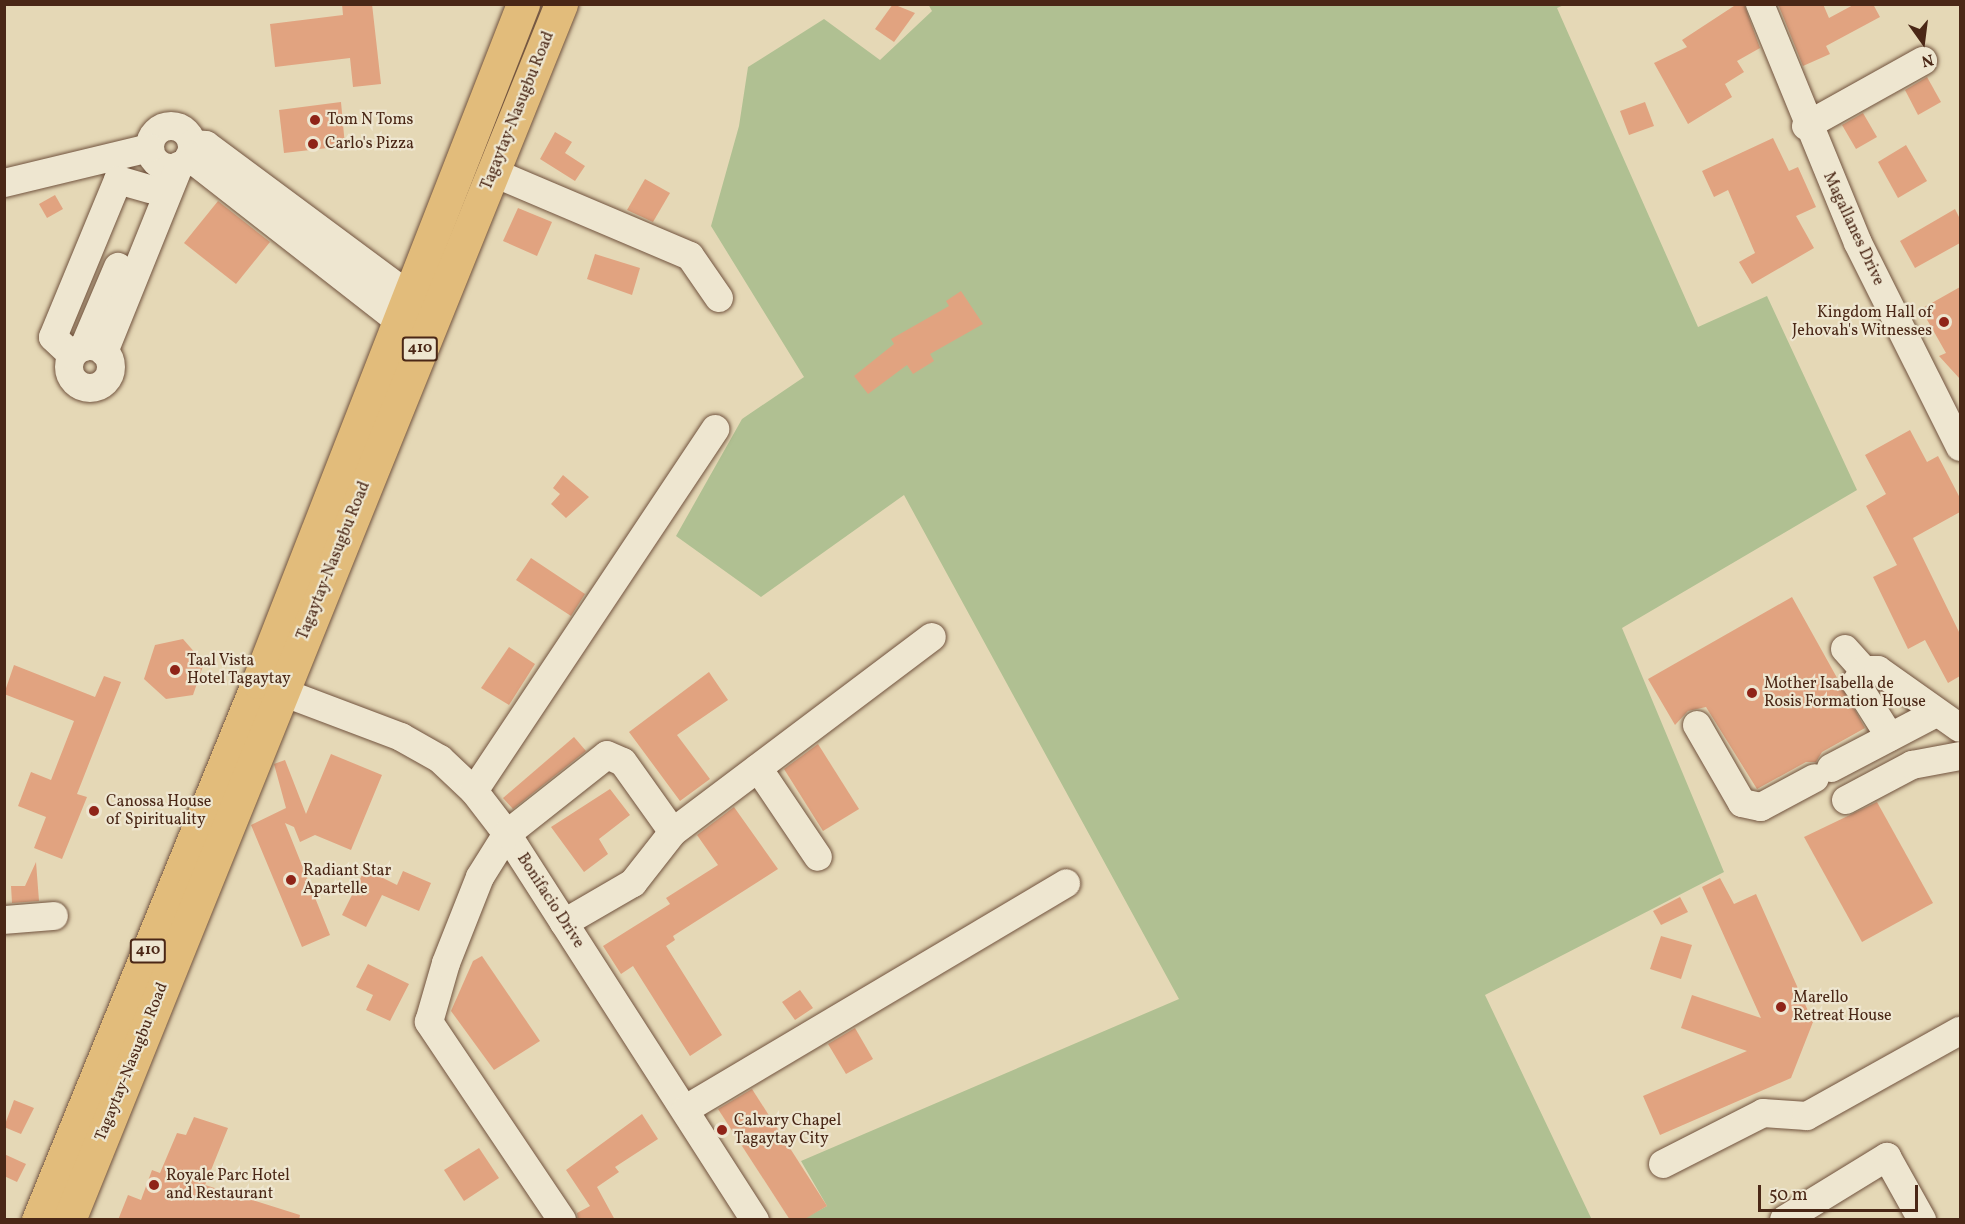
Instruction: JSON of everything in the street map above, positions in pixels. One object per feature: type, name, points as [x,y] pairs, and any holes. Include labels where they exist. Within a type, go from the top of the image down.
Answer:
[{"type":"main road","name":"Tagaytay-Nasugbu Road","points":[[69,1220],[269,687],[404,309],[523,4]]},
{"type":"main road","name":"Tagaytay-Nasugbu Road","points":[[38,1220],[492,172],[561,4]]},
{"type":"street","name":"Magallanes Drive","points":[[1760,4],[1806,126],[1858,243],[1960,447]]},
{"type":"street","points":[[1806,126],[1923,61]]},
{"type":"street","points":[[4,183],[170,162],[206,145],[404,309]]},
{"type":"street","points":[[170,162],[87,351],[170,162]]},
{"type":"street","points":[[492,172],[690,256],[718,298]]},
{"type":"street","points":[[474,791],[715,429]]},
{"type":"street","points":[[564,923],[633,883],[673,832],[932,637]]},
{"type":"street","points":[[1845,649],[1864,670],[1878,670],[1960,728]]},
{"type":"street","points":[[1864,670],[1857,683],[1890,737]]},
{"type":"street","name":"Bonifacio Drive","points":[[269,687],[401,737],[440,759],[474,791],[507,834],[686,1109],[755,1220]]},
{"type":"street","points":[[1697,725],[1742,803],[1761,807],[1936,713]]},
{"type":"street","points":[[562,1220],[429,1022],[446,963],[480,877],[507,834],[607,754],[623,762],[673,832]]},
{"type":"street","points":[[1846,800],[1912,765],[1960,756]]},
{"type":"street","points":[[758,768],[818,856]]},
{"type":"street","points":[[686,1109],[1066,883]]},
{"type":"street","points":[[4,920],[54,916]]},
{"type":"street","points":[[1663,1164],[1763,1113],[1807,1116],[1960,1031]]},
{"type":"street","points":[[1784,1220],[1887,1157],[1922,1220]]},
{"type":"green space","points":[[928,4],[1564,5],[1557,8],[1698,327],[1767,296],[1857,490],[1622,628],[1724,872],[1485,995],[1592,1220],[803,1219],[827,1206],[801,1161],[1179,999],[904,495],[761,597],[676,536],[742,419],[804,377],[711,226],[739,126],[748,67],[824,19],[880,60],[932,11]]},
{"type":"building","points":[[342,4],[372,4],[381,84],[353,87],[350,58],[275,67],[270,24],[343,15]]},
{"type":"building","points":[[893,4],[915,13],[894,42],[875,29]]},
{"type":"building","points":[[1737,4],[1744,4],[1760,48],[1737,61],[1744,72],[1725,84],[1732,97],[1688,124],[1654,63],[1687,47],[1682,40]]},
{"type":"building","points":[[1778,4],[1823,4],[1829,18],[1855,4],[1873,4],[1880,17],[1826,46],[1830,54],[1803,66]]},
{"type":"building","points":[[1927,77],[1941,102],[1918,115],[1905,90]]},
{"type":"building","points":[[341,102],[345,146],[284,153],[279,110]]},
{"type":"building","points":[[1645,102],[1654,126],[1629,135],[1620,111]]},
{"type":"building","points":[[1863,113],[1877,137],[1856,149],[1842,125]]},
{"type":"building","points":[[555,132],[572,142],[565,153],[585,166],[575,181],[540,159]]},
{"type":"building","points":[[1773,138],[1789,171],[1798,167],[1816,207],[1796,216],[1814,248],[1752,284],[1739,262],[1755,253],[1728,190],[1714,197],[1702,171]]},
{"type":"building","points":[[1906,145],[1927,181],[1898,198],[1878,162]]},
{"type":"building","points":[[645,179],[670,193],[653,222],[627,210]]},
{"type":"building","points":[[55,195],[63,209],[47,218],[39,204]]},
{"type":"building","points":[[218,201],[270,242],[236,284],[184,243]]},
{"type":"building","points":[[518,208],[552,222],[537,256],[503,241]]},
{"type":"building","points":[[1955,209],[1960,219],[1960,243],[1915,268],[1900,241]]},
{"type":"building","points":[[595,254],[640,268],[632,295],[587,279]]},
{"type":"building","name":"Kingdom Hall of Jehovah's Witnesses","points":[[1960,287],[1960,379],[1939,356],[1946,353],[1921,309]]},
{"type":"building","points":[[961,291],[983,324],[930,354],[934,361],[913,374],[907,365],[868,394],[854,376],[894,344],[891,339],[949,306],[946,301]]},
{"type":"building","points":[[1910,430],[1927,462],[1938,456],[1960,498],[1960,512],[1913,538],[1960,634],[1960,676],[1948,683],[1925,640],[1908,649],[1873,577],[1897,565],[1866,506],[1886,494],[1865,455]]},
{"type":"building","points":[[563,475],[589,497],[566,518],[551,504],[560,494],[553,488]]},
{"type":"building","points":[[531,558],[585,594],[571,616],[516,580]]},
{"type":"building","name":"Mother Isabella de Rosis Formation House","points":[[1792,597],[1865,728],[1822,752],[1816,762],[1806,762],[1757,789],[1706,707],[1688,711],[1675,725],[1648,679]]},
{"type":"building","points":[[183,639],[204,663],[193,695],[166,699],[144,679],[155,645]]},
{"type":"building","points":[[509,647],[535,664],[509,705],[481,688]]},
{"type":"building","name":"Canossa House of Spirituality","points":[[14,665],[95,697],[104,676],[121,682],[77,794],[87,797],[62,859],[34,848],[46,817],[18,806],[31,772],[51,780],[74,721],[4,694]]},
{"type":"building","points":[[709,672],[728,700],[677,735],[710,779],[680,801],[629,732]]},
{"type":"building","points":[[574,737],[586,751],[513,809],[503,798]]},
{"type":"building","points":[[818,744],[859,809],[823,831],[784,769]]},
{"type":"building","points":[[331,754],[382,775],[351,850],[315,835],[300,842],[294,827],[285,823],[330,935],[302,947],[251,825],[286,808],[274,764],[285,760],[306,814]]},
{"type":"building","points":[[610,789],[630,815],[599,839],[608,854],[584,872],[551,827]]},
{"type":"building","points":[[1877,802],[1933,903],[1862,942],[1804,837]]},
{"type":"building","points":[[734,807],[778,869],[673,936],[675,940],[666,946],[722,1035],[690,1056],[633,966],[621,974],[603,946],[670,904],[666,898],[718,865],[697,835]]},
{"type":"building","points":[[36,862],[39,901],[12,903],[11,886],[25,886]]},
{"type":"building","points":[[365,869],[397,885],[403,871],[431,883],[419,911],[382,895],[366,927],[342,915]]},
{"type":"building","name":"Marello Retreat House","points":[[1720,878],[1734,904],[1756,894],[1813,1022],[1791,1078],[1660,1135],[1643,1096],[1747,1051],[1681,1028],[1692,995],[1761,1018],[1702,887]]},
{"type":"building","points":[[1680,897],[1688,912],[1661,925],[1653,911]]},
{"type":"building","points":[[1661,936],[1692,945],[1681,979],[1650,969]]},
{"type":"building","points":[[482,956],[540,1041],[494,1070],[451,1011],[473,961]]},
{"type":"building","points":[[368,964],[409,984],[390,1021],[366,1010],[373,995],[356,987]]},
{"type":"building","points":[[800,990],[813,1008],[795,1020],[782,1002]]},
{"type":"building","points":[[855,1028],[873,1059],[846,1074],[828,1044]]},
{"type":"building","points":[[752,1089],[827,1206],[803,1220],[790,1220],[718,1109]]},
{"type":"building","points":[[14,1100],[34,1108],[21,1134],[4,1127]]},
{"type":"building","points":[[642,1114],[658,1139],[615,1167],[619,1172],[597,1187],[615,1220],[578,1220],[577,1213],[590,1206],[566,1170]]},
{"type":"building","name":"Royale Parc Hotel and Restaurant","points":[[194,1117],[228,1128],[205,1185],[300,1215],[299,1220],[118,1220],[128,1195],[141,1200],[152,1170],[160,1173],[177,1133],[186,1135]]},
{"type":"building","points":[[479,1148],[499,1178],[464,1201],[444,1170]]},
{"type":"building","points":[[4,1154],[26,1164],[17,1182],[4,1176]]},
{"type":"place","name":"Tom N Toms","points":[[315,120]]},
{"type":"place","name":"Carlo's Pizza","points":[[313,144]]},
{"type":"place","name":"Kingdom Hall of Jehovah's Witnesses","points":[[1944,322]]},
{"type":"place","name":"Taal Vista Hotel Tagaytay","points":[[175,670]]},
{"type":"place","name":"Mother Isabella de Rosis Formation House","points":[[1752,693]]},
{"type":"place","name":"Canossa House of Spirituality","points":[[94,811]]},
{"type":"place","name":"Radiant Star Apartelle","points":[[291,880]]},
{"type":"place","name":"Marello Retreat House","points":[[1781,1007]]},
{"type":"place","name":"Calvary Chapel Tagaytay City","points":[[722,1130]]},
{"type":"place","name":"Royale Parc Hotel and Restaurant","points":[[154,1185]]}]
